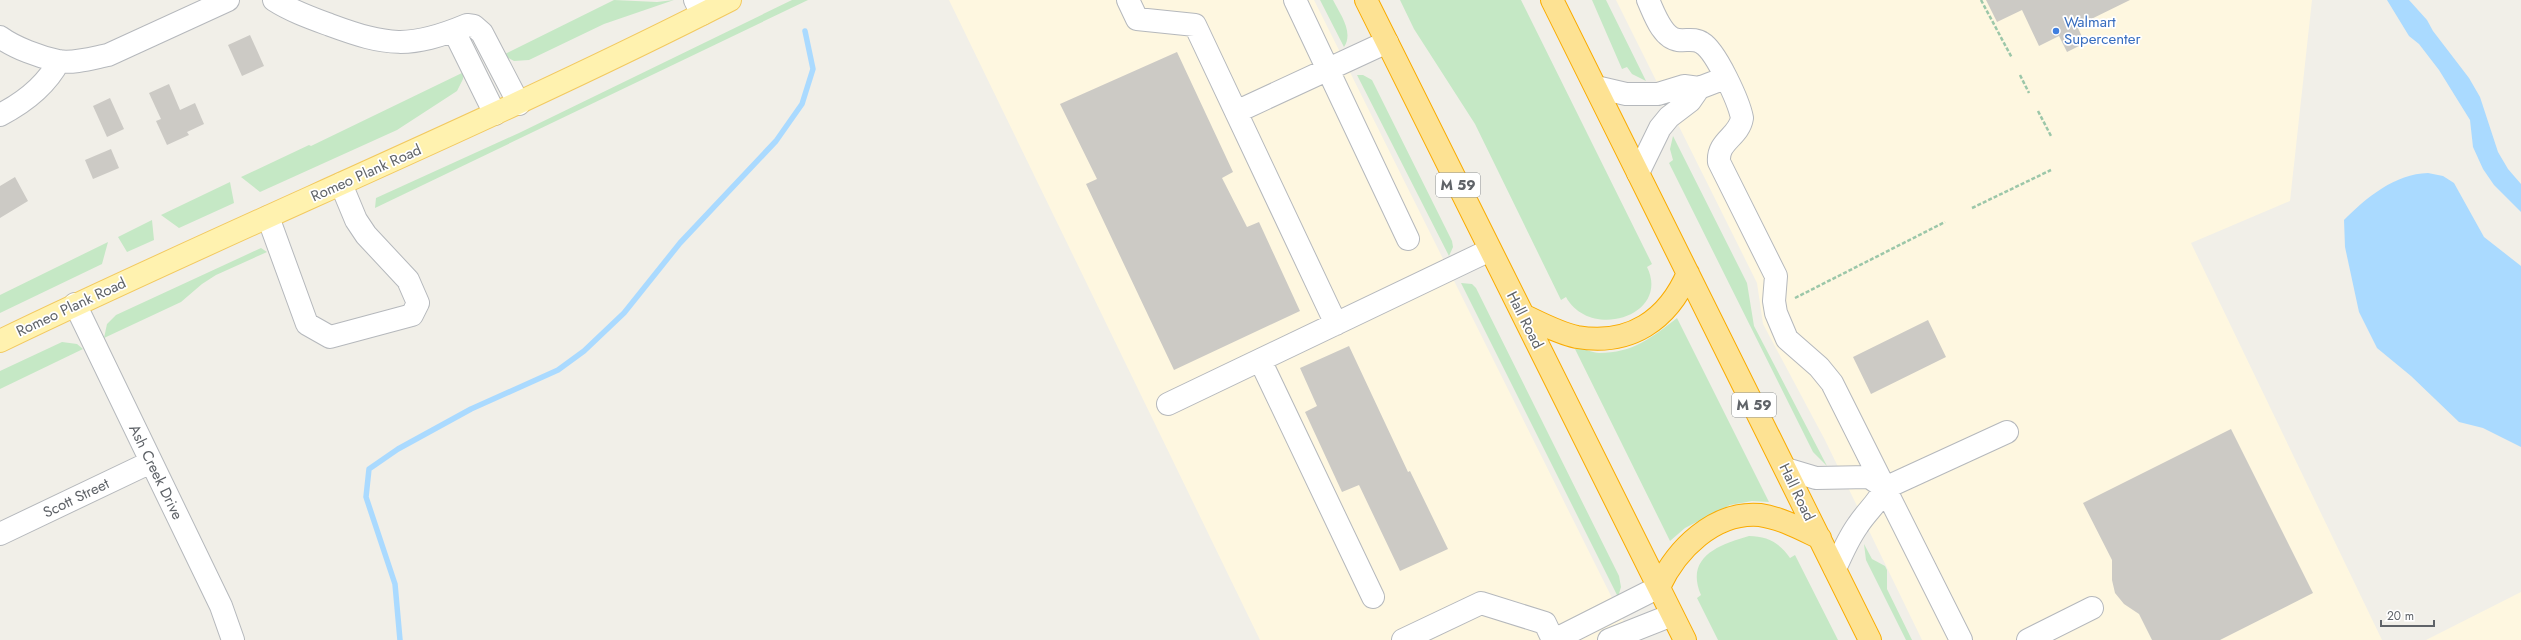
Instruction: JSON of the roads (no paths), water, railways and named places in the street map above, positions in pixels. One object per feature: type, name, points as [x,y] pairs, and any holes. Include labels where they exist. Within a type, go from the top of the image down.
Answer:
[{"type":"highway","name":"Hall Road","points":[[1366,0],[1684,640]]},
{"type":"highway","name":"Hall Road","points":[[1552,0],[1870,640]]},
{"type":"highway","points":[[1523,315],[1576,336],[1598,339],[1617,337],[1650,323],[1664,312],[1674,301],[1688,273]]},
{"type":"highway","points":[[1659,588],[1668,567],[1690,542],[1714,526],[1735,518],[1749,515],[1767,516],[1820,538]]},
{"type":"main road","name":"Romeo Plank Road","points":[[0,341],[75,304],[519,104],[698,7],[730,0]]},
{"type":"street","points":[[0,37],[18,47],[59,61],[90,59],[108,55],[228,0]]},
{"type":"street","points":[[274,0],[294,12],[367,38],[384,42],[420,41],[467,25],[474,26],[482,32],[519,104]]},
{"type":"street","points":[[1128,0],[1137,19],[1195,25],[1336,324]]},
{"type":"street","points":[[1296,0],[1408,239]]},
{"type":"street","points":[[1648,0],[1664,31],[1670,37],[1677,40],[1700,41],[1707,46],[1725,78],[1742,118],[1737,131],[1721,147],[1719,162],[1776,276],[1774,301],[1776,312],[1787,339],[1819,367],[1832,383],[1961,640]]},
{"type":"street","points":[[454,30],[495,114]]},
{"type":"street","points":[[1236,112],[1387,42]]},
{"type":"street","points":[[0,116],[38,90],[51,76],[59,61]]},
{"type":"street","points":[[1596,87],[1626,94],[1645,95],[1665,93],[1684,86],[1699,88],[1725,78]]},
{"type":"street","points":[[1638,173],[1660,128],[1669,117],[1690,101],[1699,88]]},
{"type":"street","points":[[268,217],[307,324],[330,337],[412,316],[418,302],[408,280],[366,235],[356,220],[340,184]]},
{"type":"street","points":[[1168,404],[1490,250]]},
{"type":"street","name":"Ash Creek Drive","points":[[75,304],[221,606],[233,640]]},
{"type":"street","points":[[1260,360],[1373,597]]},
{"type":"street","points":[[1835,569],[1848,540],[1869,511],[1878,504],[1885,488],[2007,432]]},
{"type":"street","name":"Scott Street","points":[[0,534],[151,462]]},
{"type":"street","points":[[1786,469],[1816,478],[1869,477],[1885,488]]},
{"type":"street","points":[[1402,640],[1481,602],[1545,623],[1553,640],[1659,588]]},
{"type":"street","points":[[2028,640],[2092,608]]},
{"type":"street","points":[[1609,640],[1672,615]]},
{"type":"water","points":[[2387,0],[2409,0],[2427,20],[2433,31],[2469,78],[2480,97],[2498,152],[2508,169],[2521,184],[2521,212],[2494,185],[2483,169],[2473,147],[2470,120],[2439,70],[2419,44],[2409,36]]},
{"type":"water","points":[[2428,173],[2443,176],[2454,183],[2484,237],[2521,266],[2521,447],[2483,428],[2459,422],[2411,376],[2377,348],[2359,312],[2345,247],[2344,220],[2362,203],[2382,188],[2393,182],[2416,174]]},
{"type":"waterway","points":[[400,640],[395,584],[366,497],[369,469],[398,449],[471,409],[558,370],[584,351],[624,313],[680,243],[776,141],[802,104],[813,69],[805,31]]},
{"type":"place","name":"Walmart Supercenter","points":[[2056,31]]}]
